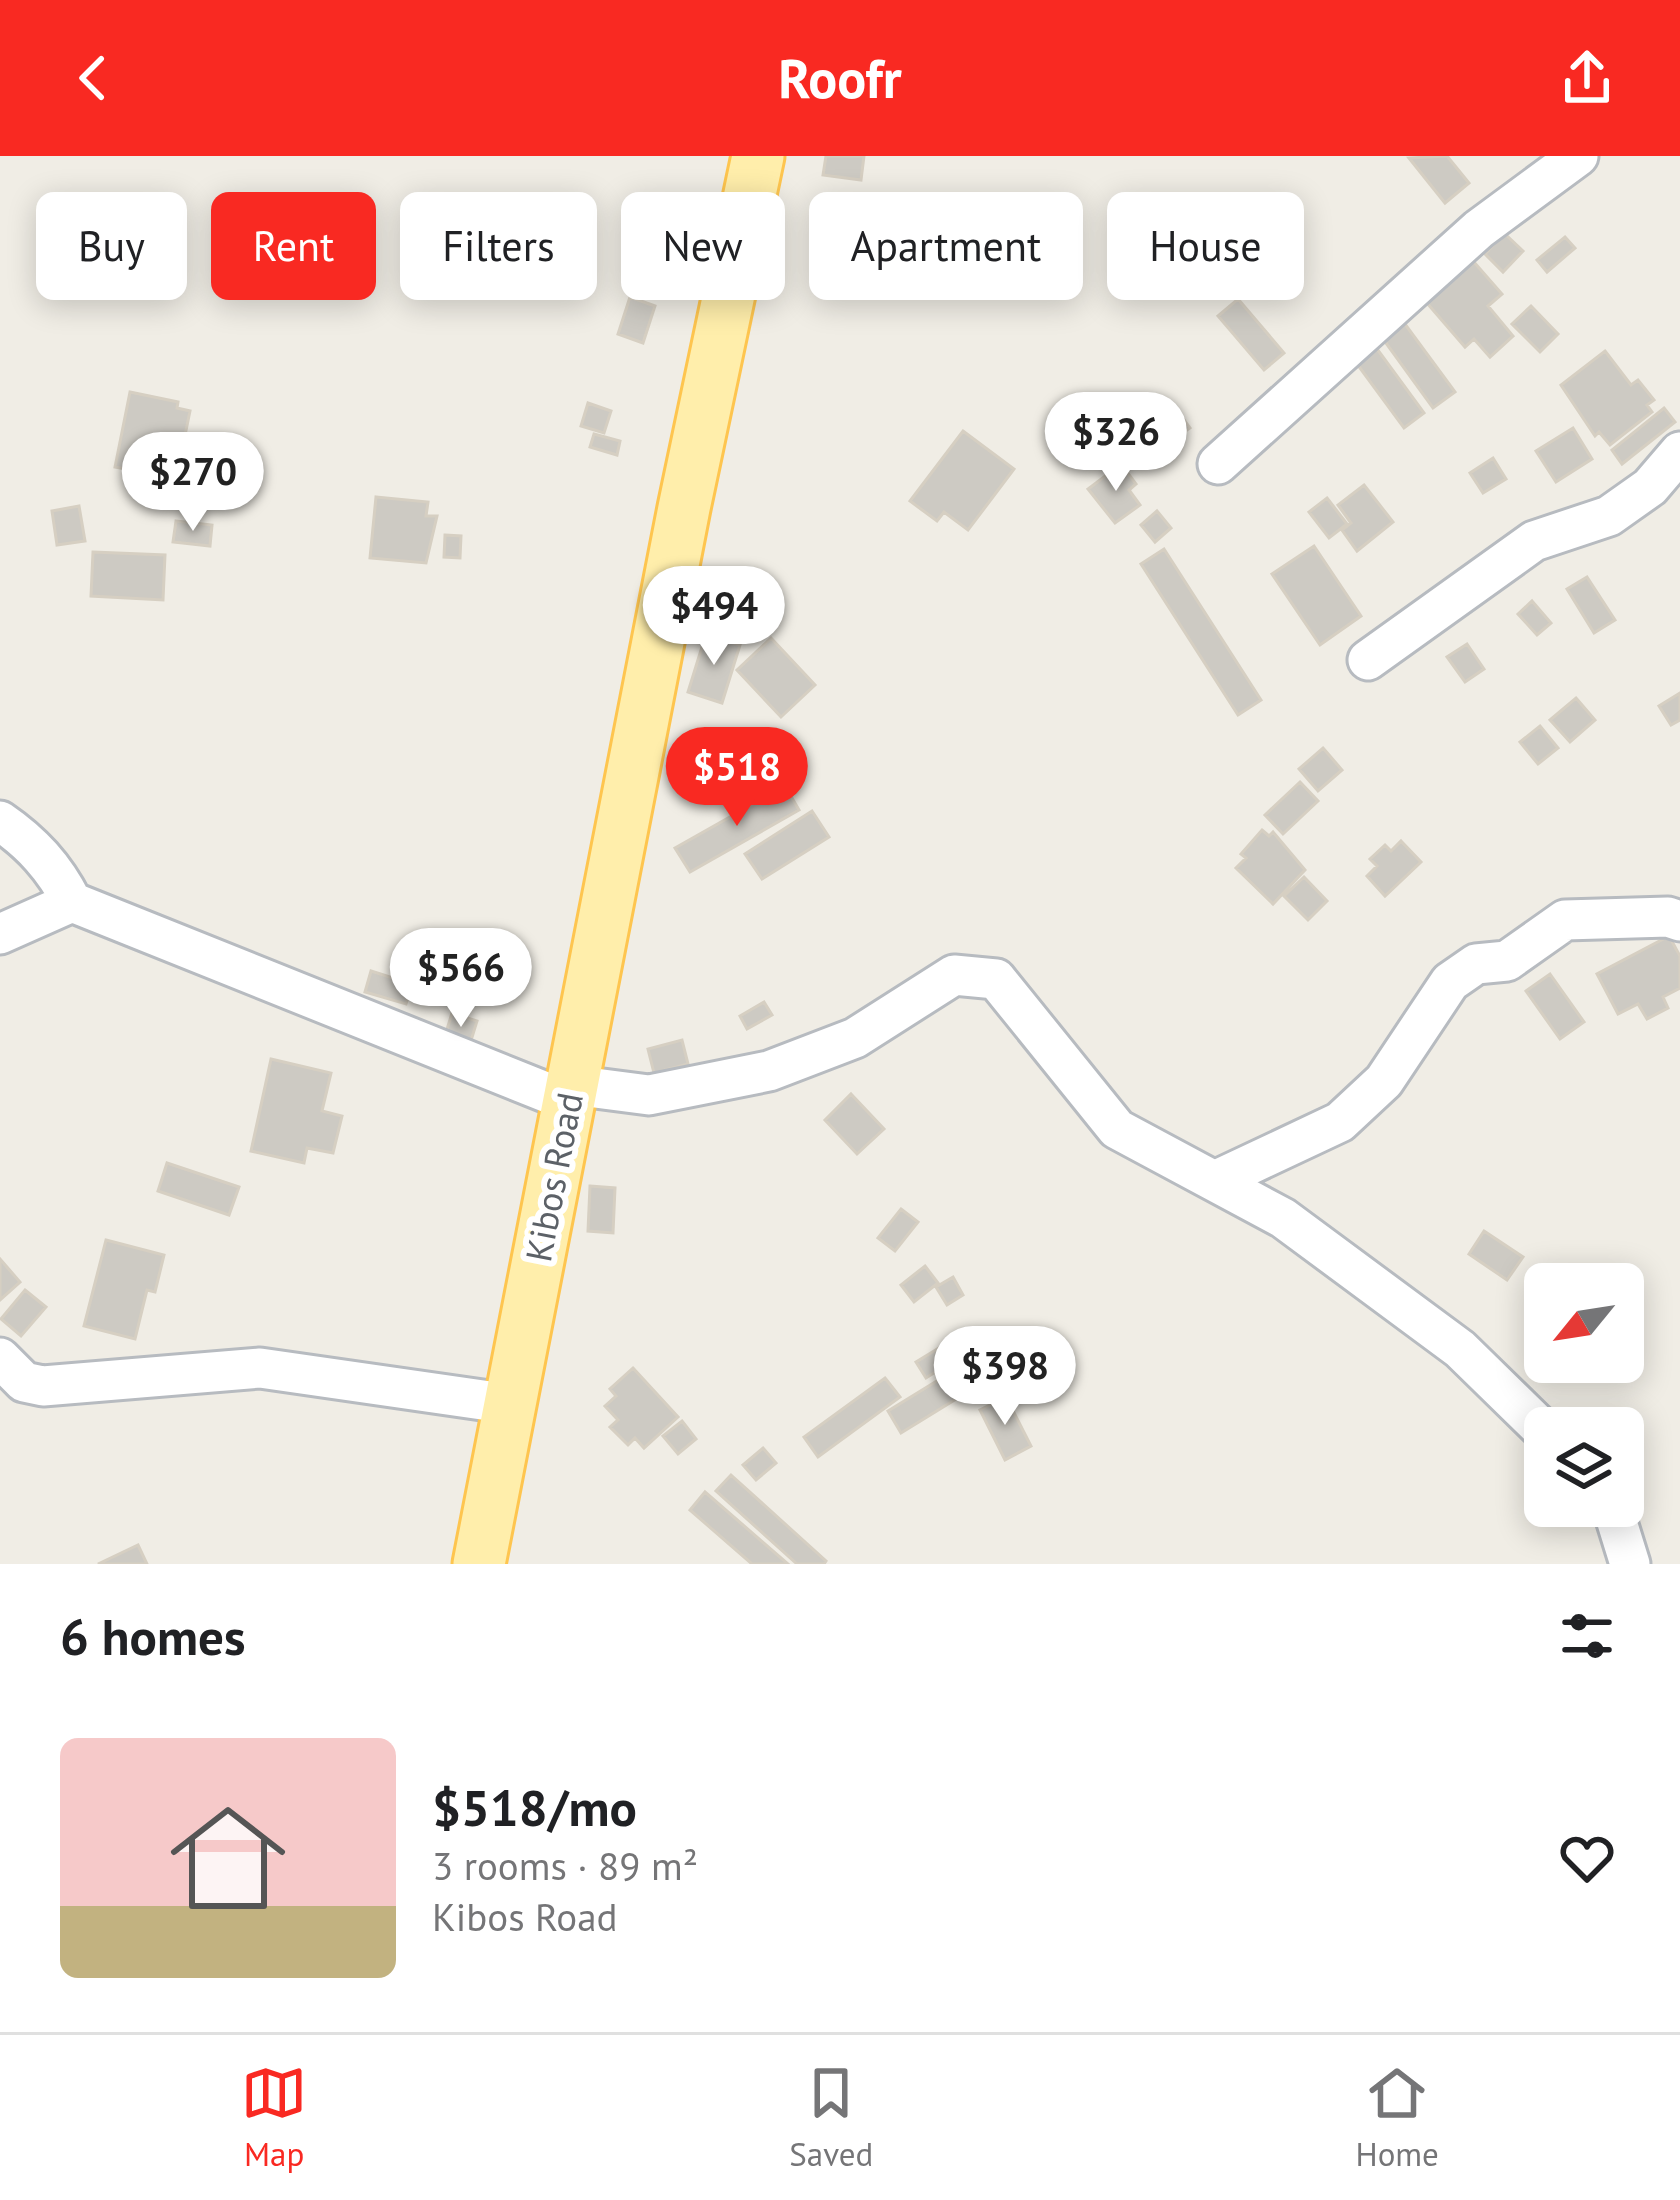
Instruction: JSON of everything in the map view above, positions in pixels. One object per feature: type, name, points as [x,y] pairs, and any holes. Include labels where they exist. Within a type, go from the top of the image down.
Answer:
[{"type":"main road","name":"Kibos Road","points":[[479,1564],[758,156]]},
{"type":"street","points":[[1218,464],[1479,229],[1578,156]]},
{"type":"street","points":[[1368,660],[1534,541],[1609,516],[1650,487],[1680,452]]},
{"type":"street","points":[[0,820],[28,841],[72,902],[570,1093],[649,1095],[769,1071],[854,1038],[954,975],[976,973],[996,979],[1017,1000],[1078,1088],[1117,1130],[1283,1218],[1460,1349],[1524,1411]]},
{"type":"street","points":[[0,934],[72,902]]},
{"type":"street","points":[[1219,1180],[1340,1122],[1384,1081],[1450,982],[1476,964],[1507,961],[1565,920],[1668,917],[1680,921]]},
{"type":"street","points":[[0,1358],[24,1382],[43,1386],[260,1368],[510,1404]]},
{"type":"street","points":[[1619,1527],[1630,1564]]},
{"type":"building","points":[[826,156],[864,156],[861,180],[823,175]]},
{"type":"building","points":[[1447,156],[1469,183],[1445,203],[1409,158]]},
{"type":"building","points":[[1504,233],[1523,251],[1503,272],[1485,254]]},
{"type":"building","points":[[1565,237],[1575,248],[1547,272],[1537,260]]},
{"type":"building","points":[[1473,261],[1502,294],[1488,306],[1513,336],[1490,357],[1474,339],[1465,347],[1426,302]]},
{"type":"building","points":[[629,300],[655,306],[643,343],[618,334]]},
{"type":"building","points":[[1239,300],[1284,353],[1264,370],[1218,316]]},
{"type":"building","points":[[1531,306],[1558,334],[1540,352],[1512,324]]},
{"type":"building","points":[[1399,316],[1455,392],[1433,408],[1378,332]]},
{"type":"building","points":[[1369,338],[1424,413],[1404,428],[1349,353]]},
{"type":"building","points":[[1605,351],[1631,385],[1638,380],[1654,400],[1647,405],[1652,412],[1610,445],[1599,432],[1595,436],[1561,385]]},
{"type":"building","points":[[130,392],[178,402],[177,408],[190,411],[182,450],[174,448],[169,477],[115,467]]},
{"type":"building","points":[[588,403],[611,411],[604,433],[581,426]]},
{"type":"building","points":[[1172,404],[1190,428],[1177,437],[1160,412]]},
{"type":"building","points":[[1664,408],[1675,422],[1622,464],[1612,450]]},
{"type":"building","points":[[1573,428],[1592,459],[1556,482],[1536,451]]},
{"type":"building","points":[[963,431],[1014,469],[968,530],[944,512],[937,521],[910,501]]},
{"type":"building","points":[[594,434],[620,441],[617,455],[590,447]]},
{"type":"building","points":[[1493,458],[1506,479],[1483,493],[1470,473]]},
{"type":"building","points":[[1121,464],[1136,484],[1129,490],[1140,505],[1115,523],[1088,489]]},
{"type":"building","points":[[1364,485],[1393,522],[1357,551],[1342,530],[1351,523],[1338,505]]},
{"type":"building","points":[[376,497],[428,502],[426,516],[437,516],[426,563],[370,558]]},
{"type":"building","points":[[1327,498],[1347,524],[1329,538],[1309,512]]},
{"type":"building","points":[[79,506],[85,541],[57,545],[52,511]]},
{"type":"building","points":[[1157,511],[1171,528],[1155,542],[1141,525]]},
{"type":"building","points":[[176,521],[212,525],[210,546],[173,542]]},
{"type":"building","points":[[445,535],[461,536],[460,558],[444,557]]},
{"type":"building","points":[[1314,546],[1361,616],[1320,645],[1272,574]]},
{"type":"building","points":[[1164,549],[1261,700],[1238,715],[1141,564]]},
{"type":"building","points":[[93,552],[165,555],[163,600],[91,596]]},
{"type":"building","points":[[1587,577],[1615,620],[1594,633],[1567,589]]},
{"type":"building","points":[[1532,601],[1551,623],[1537,635],[1518,614]]},
{"type":"building","points":[[724,602],[746,614],[733,637],[711,625]]},
{"type":"building","points":[[706,634],[740,645],[722,703],[688,692]]},
{"type":"building","points":[[771,638],[815,685],[781,717],[737,670]]},
{"type":"building","points":[[1467,644],[1484,669],[1465,682],[1447,657]]},
{"type":"building","points":[[1680,693],[1680,720],[1671,725],[1659,706]]},
{"type":"building","points":[[1576,698],[1595,720],[1570,742],[1550,720]]},
{"type":"building","points":[[1540,726],[1558,748],[1538,764],[1520,742]]},
{"type":"building","points":[[757,739],[772,768],[738,785],[723,757]]},
{"type":"building","points":[[687,745],[710,755],[701,774],[678,764]]},
{"type":"building","points":[[1323,748],[1342,770],[1318,791],[1299,769]]},
{"type":"building","points":[[1300,782],[1318,801],[1283,834],[1265,815]]},
{"type":"building","points":[[785,786],[799,810],[690,872],[675,848]]},
{"type":"building","points":[[812,811],[829,837],[762,879],[745,854]]},
{"type":"building","points":[[1262,830],[1269,836],[1273,832],[1305,870],[1273,904],[1236,868],[1246,858],[1241,854]]},
{"type":"building","points":[[1401,841],[1421,862],[1385,896],[1367,876],[1377,866],[1370,859],[1385,845],[1391,851]]},
{"type":"building","points":[[1304,877],[1327,901],[1308,920],[1284,896]]},
{"type":"building","points":[[1669,936],[1680,956],[1680,988],[1663,997],[1668,1008],[1647,1019],[1638,1004],[1618,1014],[1597,974]]},
{"type":"building","points":[[371,971],[412,984],[406,1004],[365,992]]},
{"type":"building","points":[[1550,974],[1584,1022],[1560,1039],[1526,991]]},
{"type":"building","points":[[764,1002],[772,1015],[747,1029],[740,1016]]},
{"type":"building","points":[[452,1013],[477,1021],[469,1047],[444,1039]]},
{"type":"building","points":[[682,1040],[688,1064],[654,1073],[648,1049]]},
{"type":"building","points":[[271,1059],[331,1073],[322,1111],[342,1116],[333,1153],[307,1148],[304,1163],[251,1151]]},
{"type":"building","points":[[851,1094],[884,1129],[857,1154],[825,1120]]},
{"type":"building","points":[[167,1163],[239,1187],[229,1215],[158,1191]]},
{"type":"building","points":[[590,1186],[615,1188],[613,1233],[588,1231]]},
{"type":"building","points":[[901,1209],[918,1222],[895,1251],[878,1238]]},
{"type":"building","points":[[1484,1231],[1523,1257],[1507,1280],[1469,1254]]},
{"type":"building","points":[[106,1240],[164,1255],[155,1292],[147,1290],[135,1339],[84,1326]]},
{"type":"building","points":[[0,1259],[20,1282],[0,1300]]},
{"type":"building","points":[[925,1266],[938,1283],[914,1302],[901,1285]]},
{"type":"building","points":[[953,1277],[963,1295],[947,1305],[936,1287]]},
{"type":"building","points":[[25,1290],[46,1307],[21,1336],[1,1319]]},
{"type":"building","points":[[952,1340],[962,1355],[926,1378],[916,1362]]},
{"type":"building","points":[[979,1355],[992,1377],[901,1433],[888,1411]]},
{"type":"building","points":[[633,1368],[678,1417],[644,1448],[635,1438],[628,1445],[610,1427],[618,1420],[605,1406],[616,1396],[610,1389]]},
{"type":"building","points":[[885,1378],[900,1397],[818,1457],[804,1437]]},
{"type":"building","points":[[1006,1397],[1031,1446],[1005,1460],[980,1410]]},
{"type":"building","points":[[682,1421],[696,1439],[678,1454],[663,1436]]},
{"type":"building","points":[[763,1448],[776,1463],[756,1480],[743,1465]]},
{"type":"building","points":[[731,1475],[824,1564],[797,1564],[716,1491]]},
{"type":"building","points":[[705,1492],[788,1564],[752,1564],[690,1510]]},
{"type":"building","points":[[138,1545],[147,1564],[98,1564]]}]
